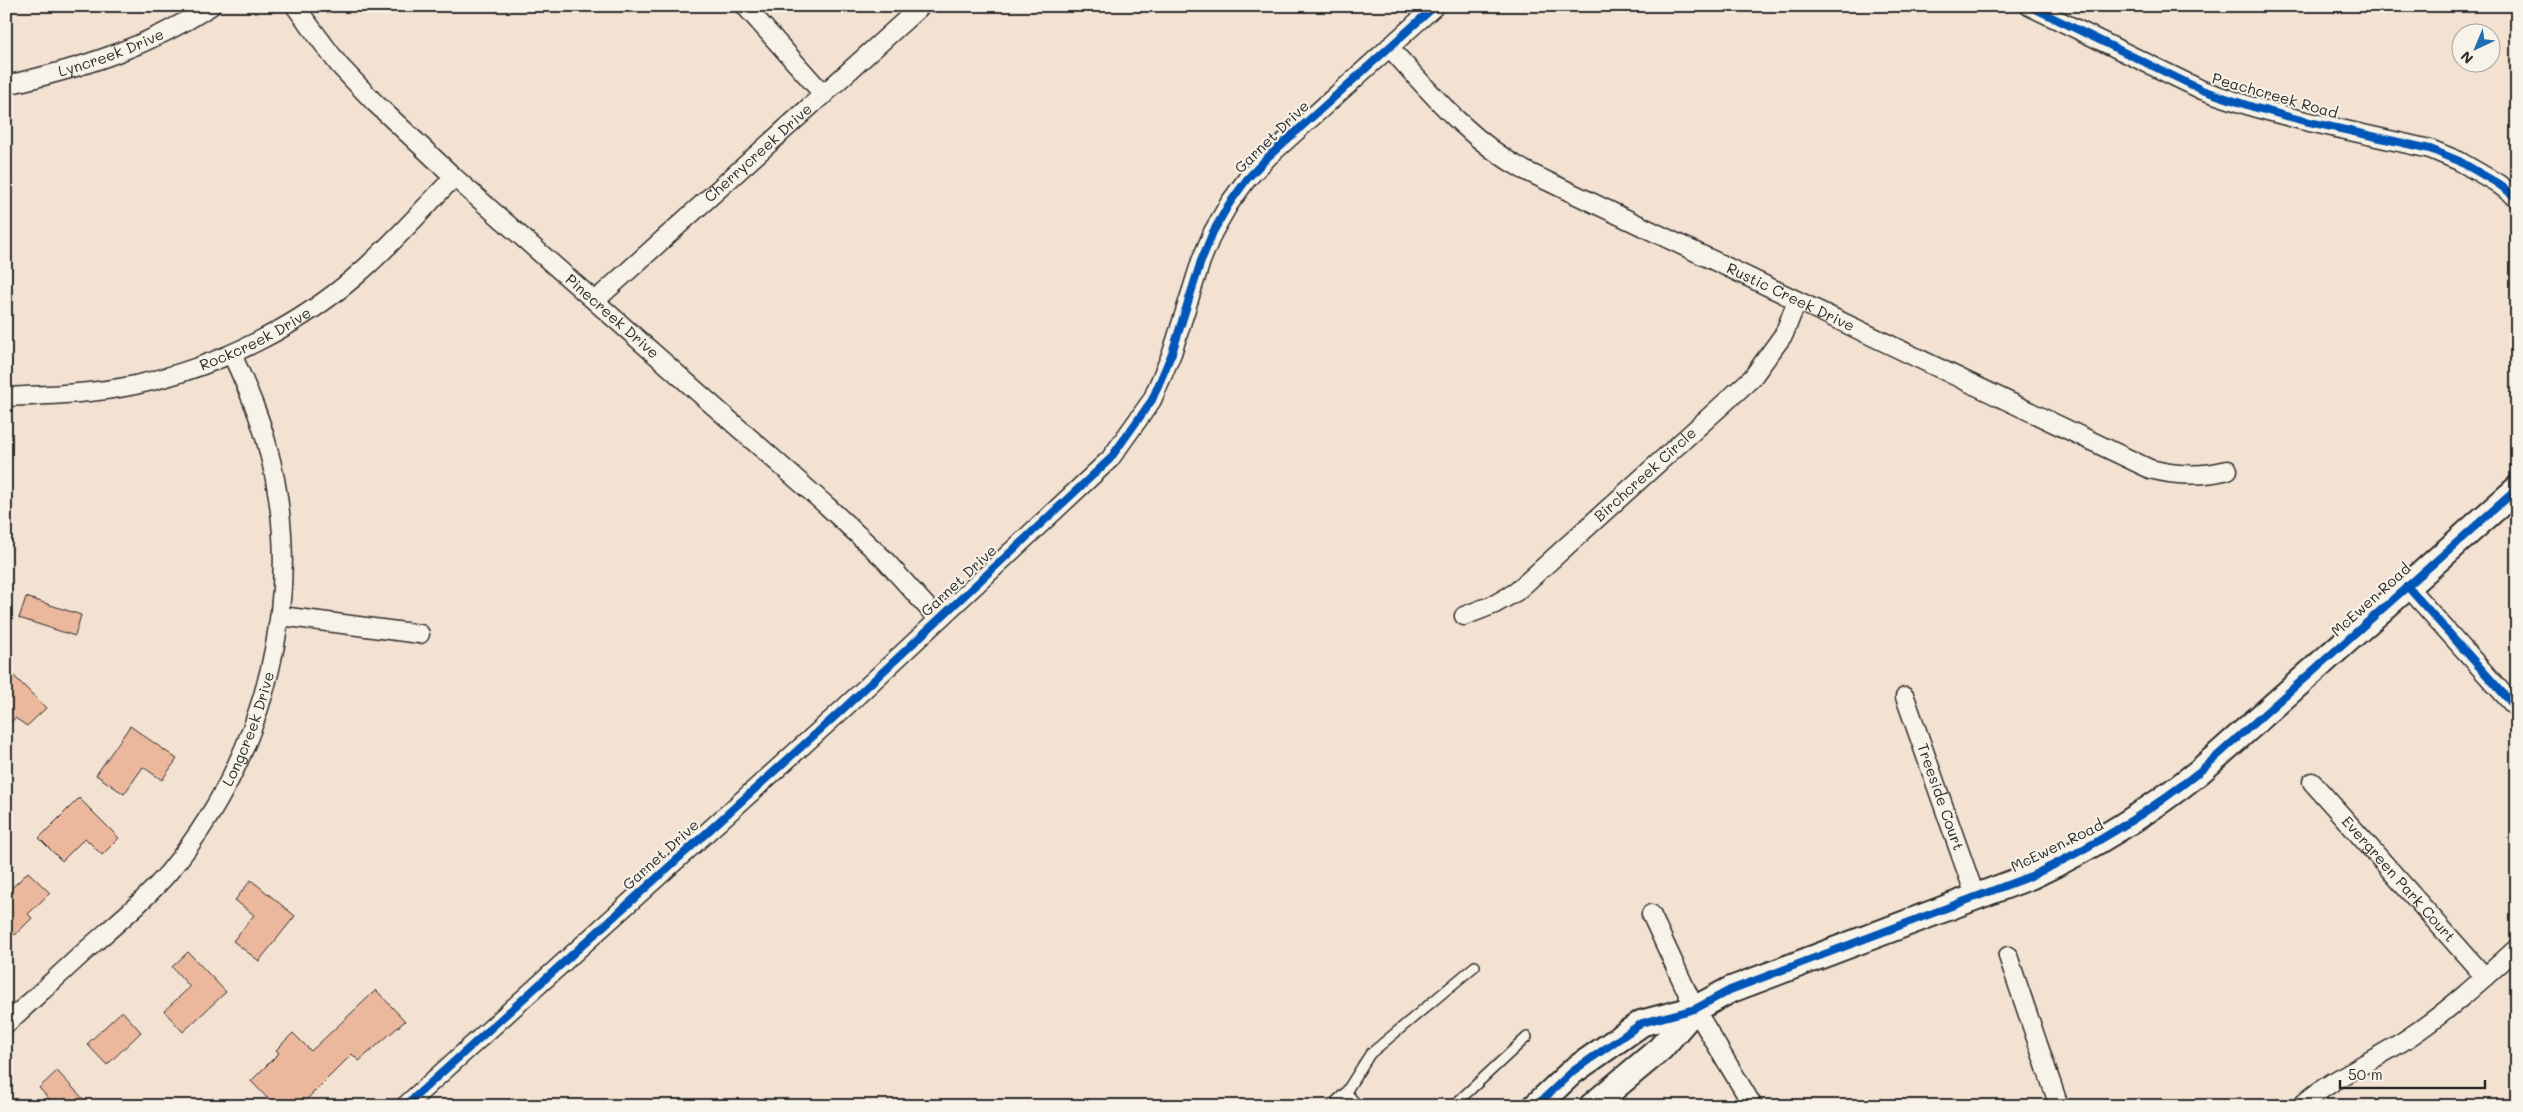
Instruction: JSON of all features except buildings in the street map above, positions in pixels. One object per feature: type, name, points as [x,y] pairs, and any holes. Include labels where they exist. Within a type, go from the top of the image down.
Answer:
[{"type":"street","name":"Lyncreek Drive","points":[[6,85],[62,72],[110,57],[150,40],[211,6]]},
{"type":"street","name":"Pinecreek Drive","points":[[295,6],[339,65],[374,102],[454,177],[596,300],[884,559],[938,619]]},
{"type":"street","points":[[744,6],[824,95]]},
{"type":"street","name":"Cherrycreek Drive","points":[[596,300],[921,6]]},
{"type":"street","name":"Garnet Drive","points":[[405,1106],[842,710],[1110,459],[1132,431],[1152,400],[1172,353],[1201,260],[1213,232],[1229,204],[1247,179],[1269,156],[1435,6]]},
{"type":"street","name":"Peachcreek Road","points":[[2029,6],[2202,90],[2270,112],[2430,149],[2459,161],[2517,198]]},
{"type":"street","name":"Rustic Creek Drive","points":[[1390,47],[1458,123],[1482,144],[1508,162],[1797,302],[2150,469],[2171,475],[2192,476],[2228,470]]},
{"type":"street","name":"Rockcreek Drive","points":[[6,397],[80,393],[134,385],[191,370],[232,354],[298,319],[333,294],[366,267],[454,177]]},
{"type":"street","name":"Birchcreek Circle","points":[[1464,616],[1495,604],[1516,592],[1752,378],[1784,334],[1797,302]]},
{"type":"street","name":"Longcreek Drive","points":[[6,1024],[138,905],[167,874],[194,840],[225,791],[250,734],[268,683],[281,616],[282,532],[277,488],[267,445],[254,406],[232,354]]},
{"type":"street","name":"McEwen Road","points":[[1536,1106],[1574,1071],[1642,1023],[1695,1009],[1730,990],[2031,876],[2076,855],[2119,831],[2160,803],[2199,772],[2517,489]]},
{"type":"street","points":[[2407,586],[2517,709]]},
{"type":"street","points":[[281,616],[420,634]]},
{"type":"street","name":"Treeside Court","points":[[1905,697],[1976,898]]},
{"type":"street","name":"Evergreen Park Court","points":[[2312,782],[2485,977]]},
{"type":"street","points":[[1651,914],[1695,1009],[1753,1106]]},
{"type":"street","points":[[2301,1106],[2346,1073],[2406,1039],[2440,1016],[2517,948]]},
{"type":"street","points":[[2008,956],[2059,1106]]},
{"type":"street","name":"McEwen Road","points":[[1592,1106],[1660,1049],[1695,1009]]},
{"type":"lane","points":[[1331,1106],[1346,1092],[1370,1054],[1475,966]]},
{"type":"lane","points":[[1453,1106],[1527,1037]]},
{"type":"lane","points":[[1346,1092],[1358,1106]]},
{"type":"cycle path","points":[[405,1106],[842,710],[1110,459],[1152,400],[1172,353],[1201,261],[1213,232],[1229,204],[1247,179],[1269,156],[1435,6]]},
{"type":"cycle path","points":[[2029,6],[2202,90],[2253,107],[2305,121],[2430,149],[2459,161],[2497,183],[2517,198]]},
{"type":"cycle path","points":[[1536,1106],[1573,1071],[1642,1023],[1695,1009],[1730,990],[2031,876],[2076,854],[2118,829],[2159,802],[2199,772],[2517,489]]},
{"type":"cycle path","points":[[2407,586],[2517,709]]}]
